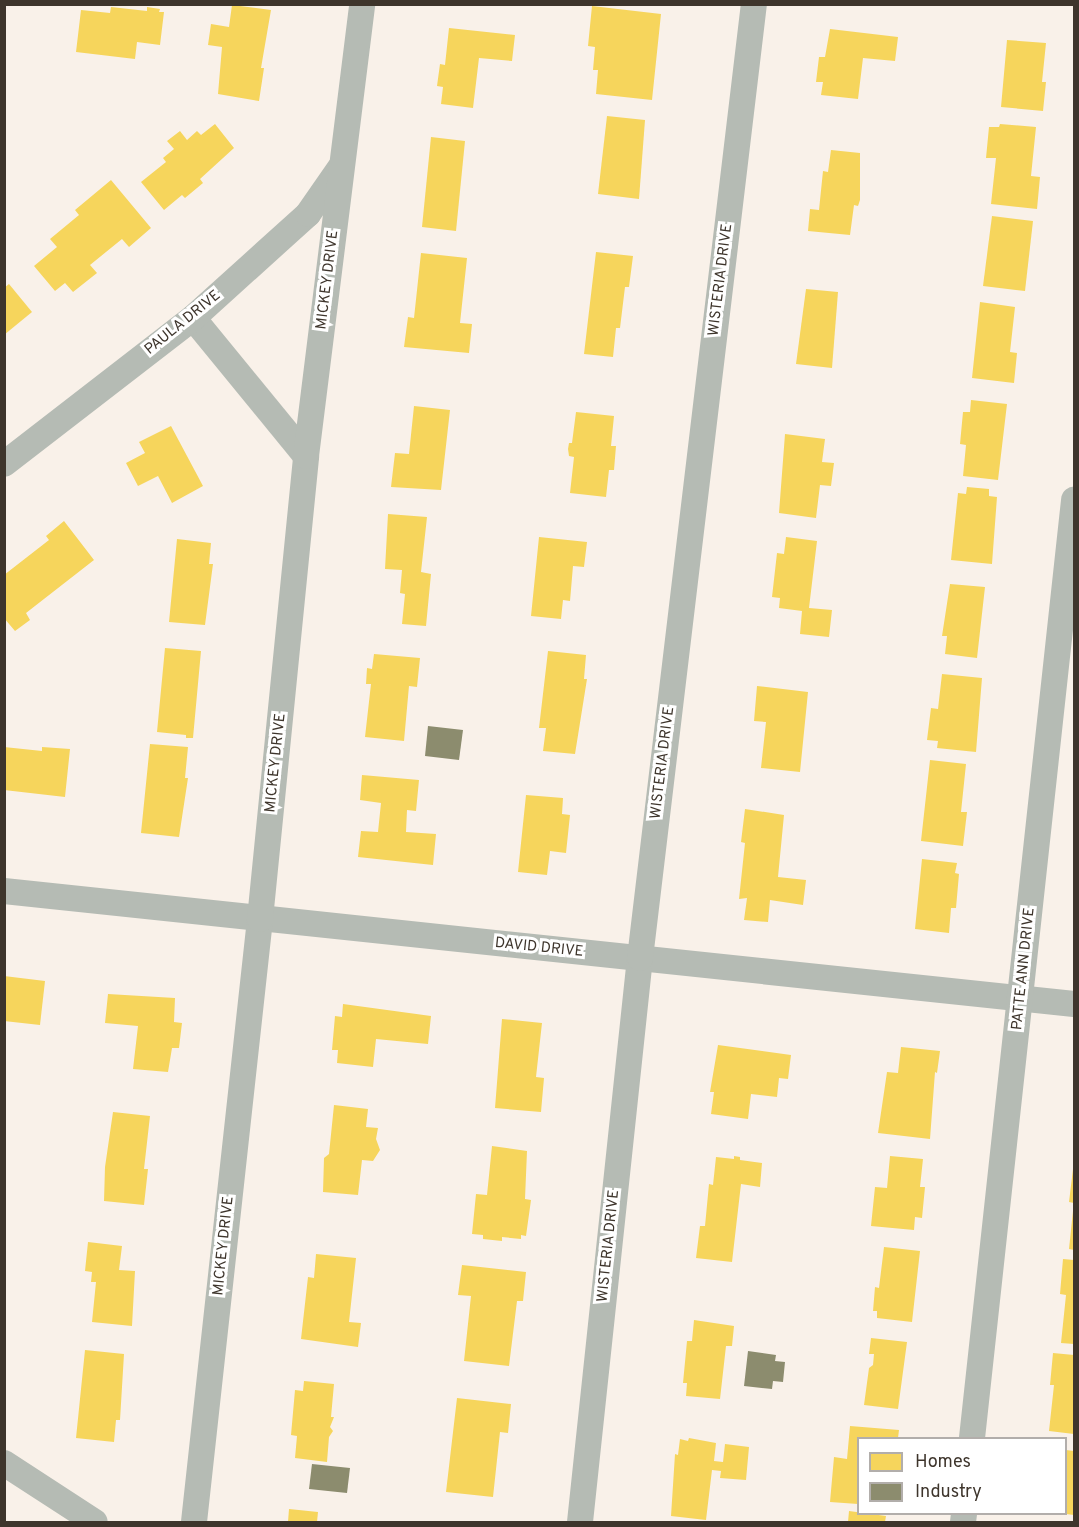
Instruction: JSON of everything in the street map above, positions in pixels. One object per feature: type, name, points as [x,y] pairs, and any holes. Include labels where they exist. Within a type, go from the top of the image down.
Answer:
[{"type":"street","name":"MICKEY DRIVE","points":[[194,1522],[260,919],[306,456],[362,4]]},
{"type":"street","name":"WISTERIA DRIVE","points":[[580,1522],[640,958],[754,4]]},
{"type":"street","name":"PAULA DRIVE","points":[[4,464],[193,318],[308,214],[343,164]]},
{"type":"street","points":[[193,318],[306,456]]},
{"type":"street","name":"PATTE ANN DRIVE","points":[[972,1437],[1074,500]]},
{"type":"street","name":"DAVID DRIVE","points":[[4,891],[1074,1004]]},
{"type":"street","points":[[4,1463],[95,1522]]},
{"type":"building: Homes","points":[[232,5],[271,10],[261,68],[264,68],[259,101],[218,94],[222,47],[208,45],[211,24],[229,27]]},
{"type":"building: Homes","points":[[592,6],[661,14],[652,100],[596,94],[598,70],[593,70],[595,47],[588,46]]},
{"type":"building: Homes","points":[[111,7],[147,11],[147,7],[164,12],[160,45],[137,42],[135,59],[76,52],[81,10],[110,13]]},
{"type":"building: Homes","points":[[449,28],[515,35],[512,61],[479,58],[473,108],[441,104],[443,87],[437,86],[440,64],[445,65]]},
{"type":"building: Homes","points":[[830,29],[898,37],[895,61],[863,58],[858,99],[821,95],[823,82],[816,82],[819,57],[825,57]]},
{"type":"building: Homes","points":[[1007,40],[1046,43],[1042,82],[1046,82],[1043,111],[1001,107]]},
{"type":"building: Homes","points":[[607,116],[645,120],[639,199],[598,194]]},
{"type":"building: Homes","points":[[215,124],[234,148],[200,179],[203,183],[185,198],[182,195],[164,210],[141,182],[166,162],[163,158],[174,149],[167,141],[180,131],[187,140],[197,131],[201,135]]},
{"type":"building: Homes","points":[[1000,124],[1036,127],[1031,176],[1040,177],[1037,209],[991,204],[996,158],[986,158],[989,127],[999,127]]},
{"type":"building: Homes","points":[[431,137],[465,141],[456,231],[422,227]]},
{"type":"building: Homes","points":[[831,150],[860,153],[860,200],[858,206],[854,205],[850,235],[808,231],[810,209],[819,210],[823,171],[828,172]]},
{"type":"building: Homes","points":[[111,180],[151,228],[129,247],[122,239],[90,265],[97,273],[73,292],[65,283],[55,291],[34,266],[57,247],[50,239],[79,215],[75,210]]},
{"type":"building: Homes","points":[[992,216],[1033,221],[1025,291],[983,286]]},
{"type":"building: Homes","points":[[596,252],[633,256],[629,287],[625,287],[620,328],[616,328],[613,357],[584,354]]},
{"type":"building: Homes","points":[[421,253],[467,258],[460,323],[472,324],[469,353],[404,347],[408,317],[414,318]]},
{"type":"building: Homes","points":[[9,284],[32,312],[4,335],[4,288]]},
{"type":"building: Homes","points":[[806,289],[838,292],[832,368],[796,364]]},
{"type":"building: Homes","points":[[980,302],[1015,307],[1010,352],[1017,353],[1014,383],[972,378]]},
{"type":"building: Homes","points":[[971,400],[1007,404],[998,480],[963,476],[966,445],[960,444],[963,412],[970,412]]},
{"type":"building: Homes","points":[[414,406],[450,410],[441,490],[391,487],[395,453],[409,454]]},
{"type":"building: Homes","points":[[576,412],[614,416],[611,446],[616,446],[614,470],[609,470],[606,497],[570,493],[574,457],[569,456],[568,449],[569,443],[572,443]]},
{"type":"building: Homes","points":[[171,426],[203,486],[172,503],[158,476],[138,486],[126,463],[145,453],[139,442]]},
{"type":"building: Homes","points":[[785,434],[825,439],[822,462],[834,463],[831,486],[820,485],[816,518],[779,513]]},
{"type":"building: Homes","points":[[967,487],[989,489],[989,496],[997,497],[992,564],[951,560],[958,493],[966,494]]},
{"type":"building: Homes","points":[[388,514],[427,517],[421,572],[431,574],[426,626],[402,624],[405,594],[400,593],[402,570],[385,569]]},
{"type":"building: Homes","points":[[64,521],[94,560],[26,613],[30,620],[15,631],[4,618],[4,575],[49,540],[46,536]]},
{"type":"building: Homes","points":[[539,537],[587,542],[584,567],[573,566],[570,601],[563,600],[561,619],[531,616]]},
{"type":"building: Homes","points":[[786,537],[817,541],[809,608],[832,610],[829,637],[800,634],[802,611],[779,608],[780,598],[772,597],[777,553],[784,554]]},
{"type":"building: Homes","points":[[177,539],[211,543],[209,564],[213,564],[205,625],[169,622]]},
{"type":"building: Homes","points":[[950,584],[985,587],[977,658],[945,654],[947,636],[942,636]]},
{"type":"building: Homes","points":[[165,648],[201,651],[193,738],[186,738],[186,735],[157,732]]},
{"type":"building: Homes","points":[[548,651],[586,655],[584,679],[587,679],[575,754],[543,751],[546,728],[539,728]]},
{"type":"building: Homes","points":[[374,654],[420,658],[417,687],[409,686],[404,741],[365,737],[371,684],[366,684],[367,668],[372,669]]},
{"type":"building: Homes","points":[[942,674],[982,678],[976,752],[937,748],[938,741],[927,740],[931,708],[938,709]]},
{"type":"building: Homes","points":[[757,686],[808,692],[800,772],[761,768],[766,722],[754,721]]},
{"type":"building: Homes","points":[[150,744],[188,747],[185,778],[188,778],[179,837],[141,833]]},
{"type":"building: Homes","points":[[4,747],[42,751],[42,747],[70,749],[65,797],[4,790]]},
{"type":"building: Homes","points":[[930,760],[966,764],[961,812],[967,812],[963,846],[921,841]]},
{"type":"building: Homes","points":[[362,775],[419,780],[416,811],[407,810],[406,832],[436,834],[433,865],[358,857],[361,831],[378,832],[381,803],[360,800]]},
{"type":"building: Homes","points":[[526,795],[563,798],[562,814],[570,815],[566,853],[550,851],[547,875],[518,872]]},
{"type":"building: Homes","points":[[745,809],[784,815],[778,877],[806,880],[803,905],[770,900],[768,922],[744,920],[747,898],[739,899],[745,843],[741,842]]},
{"type":"building: Homes","points":[[922,859],[957,863],[955,873],[959,874],[956,908],[951,908],[949,933],[915,929]]},
{"type":"building: Homes","points":[[4,976],[45,981],[40,1025],[4,1021]]},
{"type":"building: Homes","points":[[108,994],[175,998],[174,1022],[182,1023],[179,1048],[172,1048],[168,1072],[133,1069],[138,1026],[105,1023]]},
{"type":"building: Homes","points":[[343,1004],[431,1016],[428,1044],[376,1039],[373,1067],[337,1063],[338,1050],[332,1050],[335,1016],[342,1017]]},
{"type":"building: Homes","points":[[502,1019],[542,1023],[536,1077],[544,1078],[541,1112],[495,1108]]},
{"type":"building: Homes","points":[[718,1045],[791,1055],[788,1079],[779,1078],[777,1097],[751,1094],[748,1119],[711,1114],[714,1092],[710,1092]]},
{"type":"building: Homes","points":[[901,1047],[940,1051],[937,1073],[935,1072],[930,1139],[878,1133],[887,1072],[898,1073]]},
{"type":"building: Homes","points":[[334,1105],[368,1109],[366,1127],[378,1128],[376,1139],[380,1150],[373,1161],[362,1160],[358,1195],[323,1192],[324,1158],[329,1154]]},
{"type":"building: Homes","points":[[113,1112],[150,1116],[144,1169],[148,1169],[144,1205],[104,1201],[105,1167]]},
{"type":"building: Homes","points":[[492,1146],[527,1151],[525,1199],[531,1200],[526,1236],[521,1235],[521,1239],[502,1237],[502,1241],[483,1239],[483,1235],[472,1234],[476,1194],[487,1195]]},
{"type":"building: Homes","points":[[734,1156],[740,1157],[740,1160],[762,1163],[760,1187],[741,1184],[732,1262],[696,1258],[700,1226],[705,1226],[709,1184],[713,1185],[716,1157],[734,1159]]},
{"type":"building: Homes","points":[[890,1156],[923,1159],[920,1187],[925,1187],[922,1218],[915,1217],[914,1230],[871,1226],[875,1187],[887,1188]]},
{"type":"building: Homes","points":[[1074,1169],[1074,1203],[1069,1202]]},
{"type":"building: Homes","points":[[1074,1211],[1074,1250],[1069,1249]]},
{"type":"building: Homes","points":[[88,1242],[122,1246],[119,1270],[135,1271],[132,1326],[92,1322],[96,1282],[91,1282],[92,1272],[85,1271]]},
{"type":"building: Homes","points":[[884,1247],[920,1251],[912,1322],[877,1318],[877,1311],[873,1311],[875,1287],[879,1288]]},
{"type":"building: Homes","points":[[316,1254],[356,1258],[349,1322],[361,1323],[358,1347],[301,1339],[308,1277],[314,1278]]},
{"type":"building: Homes","points":[[1063,1259],[1074,1260],[1074,1344],[1061,1343],[1066,1295],[1060,1294]]},
{"type":"building: Homes","points":[[462,1265],[526,1272],[523,1301],[517,1301],[509,1366],[464,1361],[471,1296],[458,1295]]},
{"type":"building: Homes","points":[[694,1320],[734,1326],[732,1346],[726,1346],[720,1399],[686,1396],[687,1383],[683,1383],[687,1341],[692,1341]]},
{"type":"building: Homes","points":[[871,1338],[907,1342],[898,1409],[864,1405],[869,1368],[873,1365],[874,1354],[869,1354]]},
{"type":"building: Homes","points":[[85,1350],[124,1354],[120,1420],[116,1420],[114,1442],[76,1438]]},
{"type":"building: Homes","points":[[1053,1353],[1074,1355],[1074,1434],[1049,1431],[1054,1385],[1050,1385]]},
{"type":"building: Homes","points":[[304,1381],[334,1384],[331,1417],[334,1417],[330,1427],[333,1431],[329,1437],[327,1462],[295,1458],[297,1436],[291,1435],[295,1390],[303,1391]]},
{"type":"building: Homes","points":[[457,1398],[511,1404],[508,1433],[500,1432],[493,1497],[446,1492]]},
{"type":"building: Homes","points":[[850,1426],[899,1430],[898,1437],[857,1437],[857,1504],[830,1502],[834,1457],[847,1459]]},
{"type":"building: Homes","points":[[689,1438],[716,1443],[714,1461],[723,1462],[725,1444],[749,1447],[746,1480],[720,1478],[721,1471],[712,1470],[706,1520],[671,1516],[675,1454],[678,1455],[680,1439],[688,1441]]},
{"type":"building: Homes","points":[[1067,1450],[1074,1451],[1074,1515],[1067,1514]]},
{"type":"building: Homes","points":[[289,1509],[318,1512],[317,1522],[288,1522]]},
{"type":"building: Homes","points":[[849,1511],[857,1512],[857,1515],[886,1516],[885,1522],[848,1522]]},
{"type":"building: Industry","points":[[428,726],[463,730],[459,760],[425,756]]},
{"type":"building: Industry","points":[[748,1351],[776,1355],[775,1361],[785,1362],[783,1382],[773,1381],[772,1389],[744,1386]]},
{"type":"building: Industry","points":[[312,1464],[350,1468],[347,1493],[309,1489]]}]
